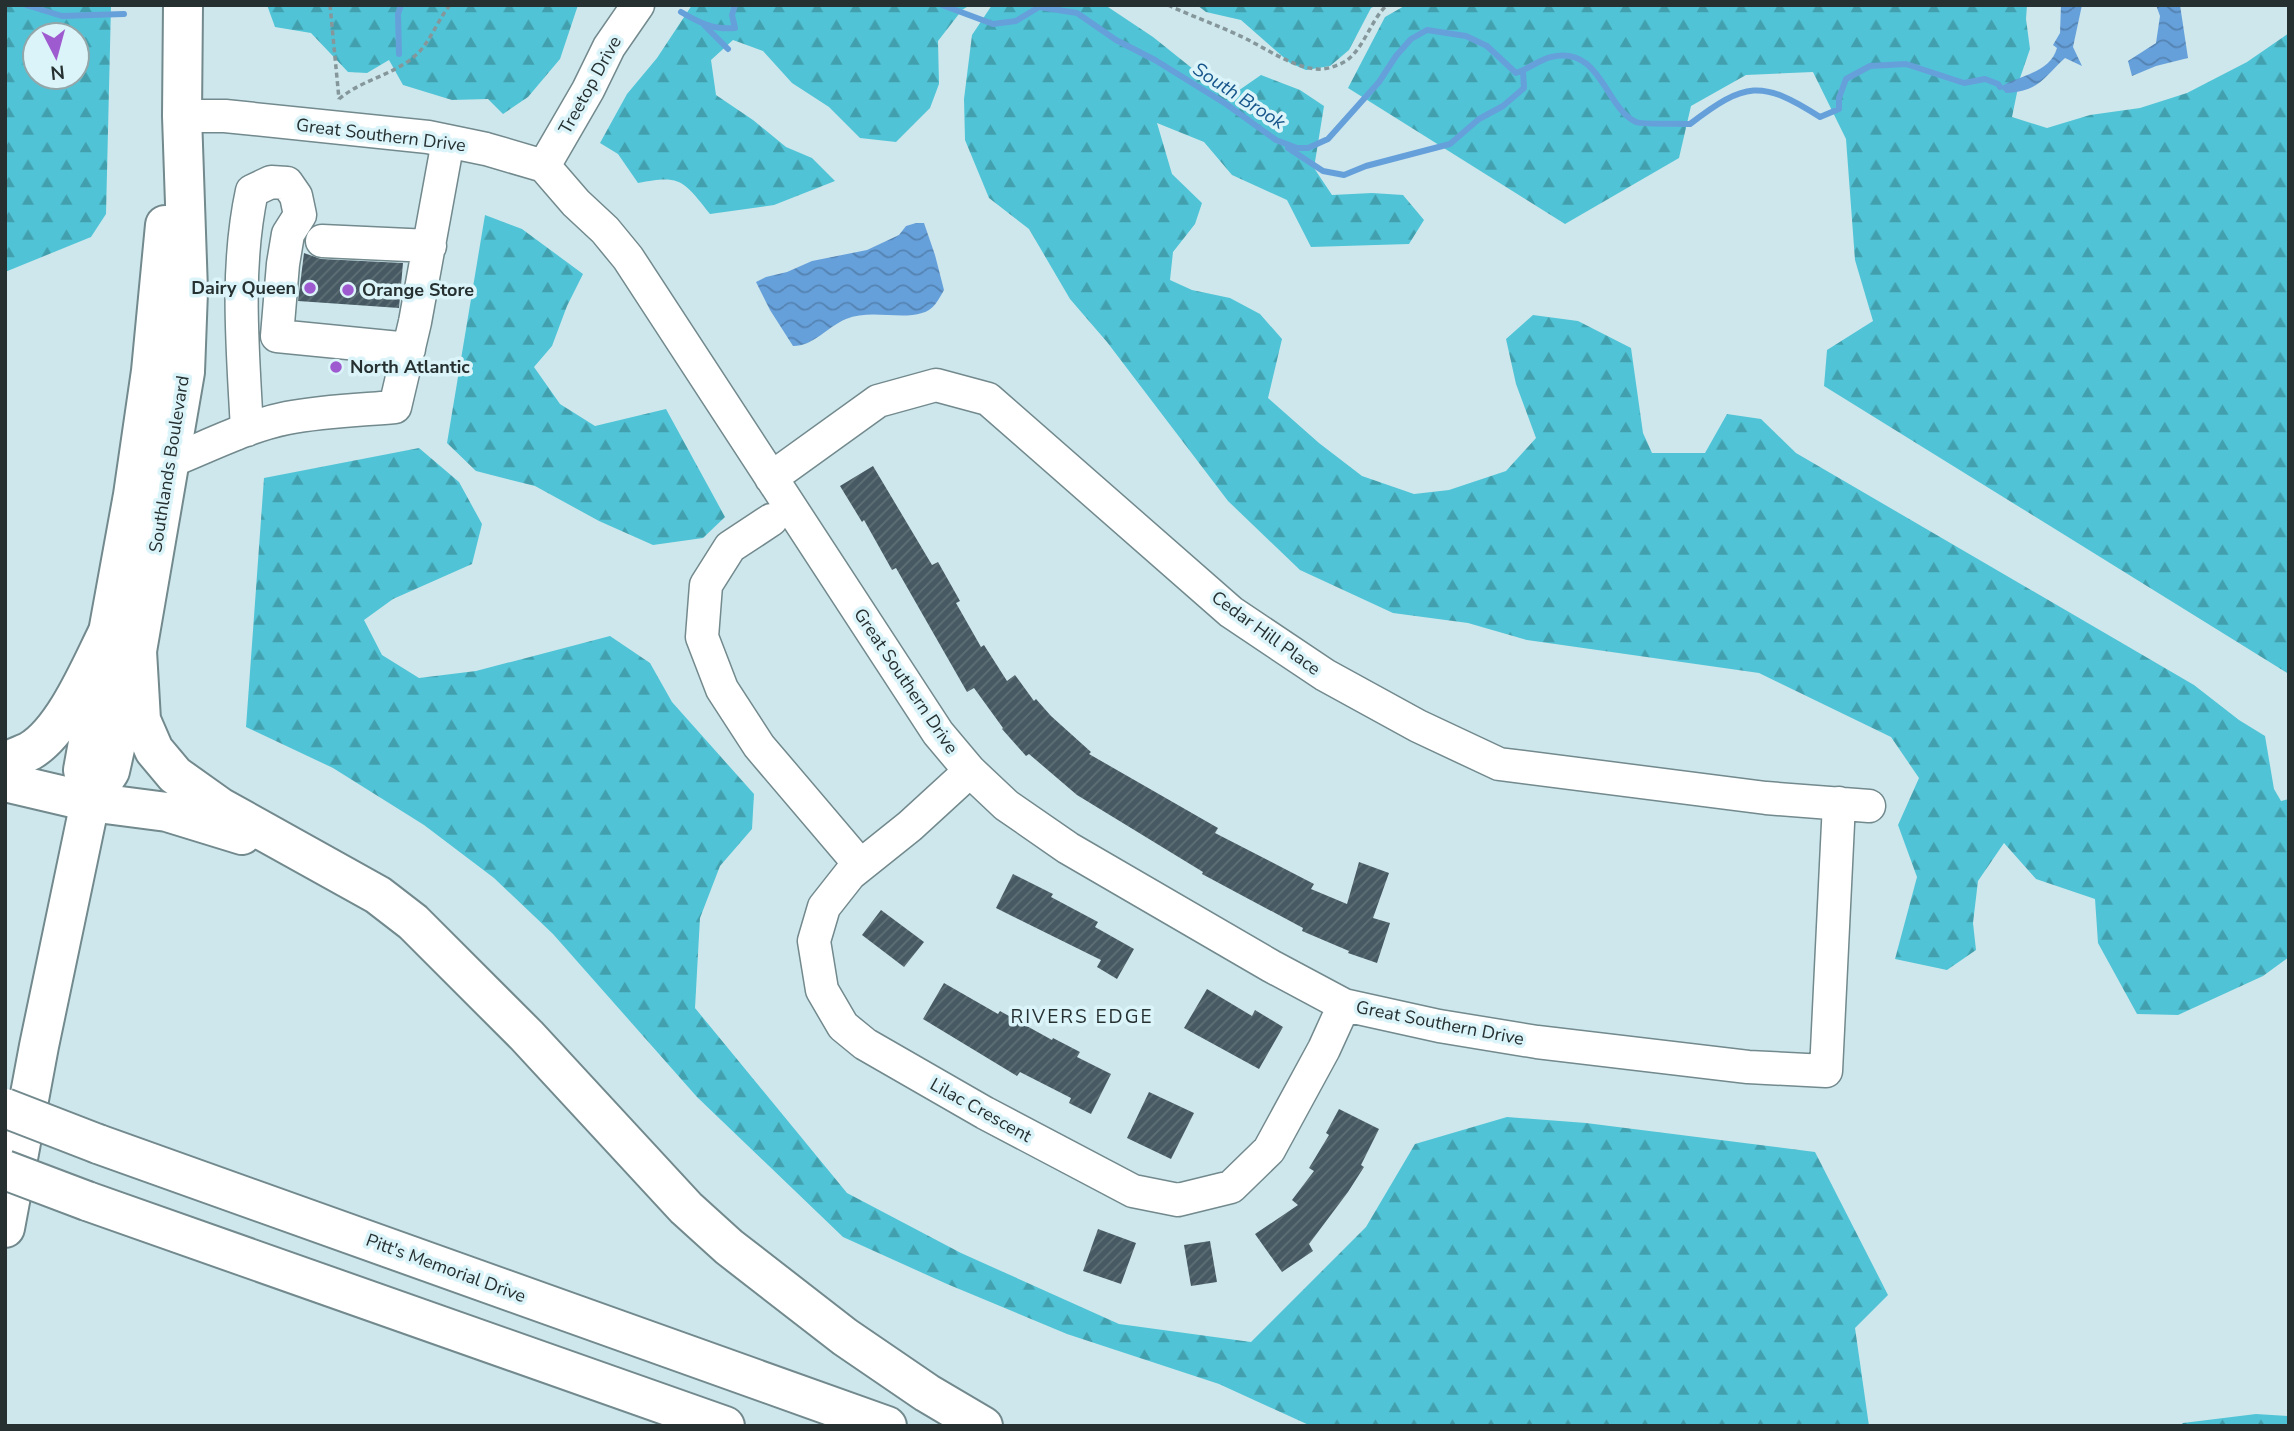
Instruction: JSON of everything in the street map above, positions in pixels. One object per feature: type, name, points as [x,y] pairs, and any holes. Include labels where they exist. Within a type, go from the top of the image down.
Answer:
[{"type":"main road","name":"Southlands Boulevard","points":[[5,1228],[39,1046],[90,802],[83,771],[122,643],[171,461],[185,372],[188,331],[182,116],[183,5]]},
{"type":"main road","name":"Southlands Boulevard","points":[[122,643],[133,495],[149,385],[169,178],[182,116]]},
{"type":"main road","points":[[5,762],[32,750],[122,643]]},
{"type":"main road","points":[[122,643],[141,720],[154,750],[175,775],[220,807],[378,895],[413,922],[527,1036],[686,1209],[729,1247],[845,1338],[927,1393],[984,1426]]},
{"type":"main road","points":[[5,782],[90,802],[167,812],[325,864]]},
{"type":"main road","name":"Pitt's Memorial Drive","points":[[5,1108],[887,1426]]},
{"type":"main road","points":[[5,1170],[87,1202],[725,1426]]},
{"type":"street","name":"Treetop Drive","points":[[544,166],[588,90],[609,47],[638,5]]},
{"type":"street","name":"Great Southern Drive","points":[[182,116],[225,116],[428,137],[486,149],[544,166],[628,257],[938,733],[970,771],[1006,805],[1068,848],[1270,966],[1344,1005],[1439,1026],[1537,1042],[1748,1067],[1826,1071]]},
{"type":"street","points":[[171,461],[247,430],[298,416],[395,407],[430,246],[448,141]]},
{"type":"street","points":[[247,430],[242,284],[246,219],[252,191],[271,182],[286,183],[296,195],[300,215],[288,234],[277,336],[409,349]]},
{"type":"street","points":[[322,241],[430,246]]},
{"type":"street","name":"Cedar Hill Place","points":[[771,478],[878,401],[936,385],[988,399],[1231,612],[1325,675],[1418,726],[1499,764],[1766,798],[1854,805],[1826,1071]]},
{"type":"street","points":[[771,520],[730,547],[706,586],[702,637],[722,689],[759,747],[850,852]]},
{"type":"street","name":"Lilac Crescent","points":[[970,771],[910,826],[850,874],[824,907],[814,941],[822,990],[843,1026],[865,1044],[985,1113],[1133,1191],[1178,1200],[1231,1187],[1269,1150],[1324,1049],[1344,1005]]},
{"type":"path","points":[[330,5],[339,99],[352,88],[403,65],[415,56],[427,43],[450,5]]},
{"type":"path","points":[[1168,5],[1292,62],[1315,69],[1338,65],[1348,59],[1387,5]]},
{"type":"green space","points":[[5,5],[111,6],[106,214],[91,237],[5,272]]},
{"type":"green space","points":[[267,5],[578,5],[560,59],[528,97],[503,114],[488,99],[452,100],[403,85],[389,60],[367,73],[348,72],[311,33],[275,27]]},
{"type":"green space","points":[[692,5],[970,5],[962,10],[938,41],[939,84],[930,108],[896,142],[860,138],[829,107],[792,83],[763,51],[733,40],[711,60],[716,95],[786,147],[812,158],[835,181],[774,205],[710,214],[694,194],[680,183],[664,179],[638,183],[618,154],[600,143],[627,94],[657,58]]},
{"type":"green space","points":[[992,5],[1105,5],[1153,37],[1198,73],[1235,93],[1261,75],[1300,90],[1324,106],[1314,168],[1332,195],[1403,195],[1424,220],[1409,244],[1311,247],[1287,200],[1232,175],[1204,142],[1157,123],[1172,174],[1202,203],[1195,224],[1173,252],[1170,280],[1192,290],[1230,298],[1260,314],[1282,339],[1268,398],[1362,476],[1414,494],[1449,490],[1506,471],[1536,438],[1516,384],[1506,339],[1533,315],[1578,321],[1631,348],[1643,433],[1652,453],[1705,453],[1727,414],[1761,419],[1796,453],[2194,685],[2239,720],[2265,736],[2274,789],[2281,801],[2289,799],[2289,957],[2263,976],[2178,1015],[2137,1014],[2098,943],[2095,899],[2036,879],[2004,843],[1978,881],[1973,923],[1976,950],[1947,970],[1895,959],[1917,877],[1898,825],[1919,778],[1891,737],[1759,673],[1527,640],[1468,623],[1393,613],[1300,570],[1228,501],[1107,342],[1070,299],[1029,229],[989,198],[965,140],[964,99],[972,35]]},
{"type":"green space","points":[[1197,5],[1377,5],[1371,8],[1349,50],[1330,66],[1306,70],[1290,63],[1241,20],[1206,12]]},
{"type":"green space","points":[[1406,5],[2027,5],[2030,49],[2020,78],[2012,117],[2047,128],[2090,115],[2140,108],[2187,93],[2247,62],[2289,33],[2289,674],[1824,386],[1827,350],[1873,321],[1855,260],[1846,139],[1813,72],[1746,75],[1691,106],[1679,158],[1565,224],[1348,88],[1385,17]]},
{"type":"green space","points":[[485,215],[522,229],[583,274],[552,346],[534,367],[560,404],[595,426],[666,409],[725,517],[703,538],[653,545],[599,521],[535,486],[476,471],[447,443]]},
{"type":"green space","points":[[419,448],[459,482],[482,524],[472,564],[393,599],[364,620],[382,655],[419,678],[476,671],[610,636],[650,663],[672,702],[754,794],[752,829],[720,866],[700,918],[695,1008],[847,1193],[961,1253],[1119,1324],[1251,1342],[1366,1227],[1415,1144],[1507,1117],[1586,1123],[1815,1152],[1888,1295],[1855,1328],[1869,1426],[1311,1426],[1219,1384],[1067,1334],[843,1237],[697,1097],[553,934],[494,878],[424,825],[333,768],[246,727],[264,478]]},
{"type":"green space","points":[[2256,1414],[2289,1416],[2289,1426],[2180,1426],[2183,1423]]},
{"type":"water","points":[[2061,5],[2082,5],[2073,47],[2082,66],[2065,58],[2034,86],[2006,93],[2000,87],[2041,68],[2053,56],[2057,48],[2053,45],[2060,33]]},
{"type":"water","points":[[2156,5],[2180,5],[2188,58],[2156,66],[2132,76],[2128,61],[2156,43],[2160,16]]},
{"type":"water","points":[[924,223],[944,290],[932,307],[926,312],[913,315],[855,316],[839,322],[814,340],[793,346],[756,282],[812,261],[867,250],[899,235],[906,226]]},
{"type":"building","points":[[304,253],[321,259],[403,263],[399,308],[298,301]]},
{"type":"building","points":[[873,466],[932,565],[938,562],[960,601],[956,603],[981,647],[984,645],[1007,681],[1015,675],[1034,701],[1036,699],[1091,752],[1089,754],[1218,828],[1215,833],[1314,884],[1311,889],[1347,904],[1359,862],[1389,873],[1373,918],[1390,923],[1377,963],[1348,953],[1349,951],[1302,931],[1303,928],[1202,874],[1203,872],[1077,795],[1029,754],[1026,756],[1002,729],[974,688],[967,692],[896,568],[892,570],[864,520],[862,522],[840,486]]},
{"type":"building","points":[[1013,874],[1053,894],[1051,897],[1098,922],[1095,927],[1134,949],[1117,979],[1097,967],[1101,960],[996,908]]},
{"type":"building","points":[[881,910],[924,942],[904,967],[862,935]]},
{"type":"building","points":[[944,983],[998,1014],[1000,1011],[1080,1052],[1077,1057],[1111,1074],[1091,1114],[1069,1103],[1071,1098],[1020,1072],[1017,1076],[923,1019]]},
{"type":"building","points":[[1207,989],[1252,1016],[1255,1010],[1283,1027],[1259,1069],[1184,1028]]},
{"type":"building","points":[[1149,1092],[1194,1113],[1171,1159],[1127,1138]]},
{"type":"building","points":[[1339,1109],[1379,1129],[1361,1165],[1364,1167],[1309,1244],[1313,1251],[1282,1272],[1255,1234],[1298,1205],[1292,1200],[1314,1171],[1309,1168],[1329,1135],[1326,1133]]},
{"type":"building","points":[[1098,1229],[1136,1243],[1121,1284],[1083,1271]]},
{"type":"building","points":[[1210,1241],[1217,1282],[1191,1286],[1184,1245]]},
{"type":"waterway","name":"South Brook","points":[[26,5],[62,16],[124,14]]},
{"type":"waterway","points":[[399,54],[398,14],[401,5]]},
{"type":"waterway","name":"South Brook","points":[[681,12],[707,25],[735,28],[732,15],[735,5]]},
{"type":"waterway","name":"South Brook","points":[[942,5],[993,24],[1016,21],[1039,7],[1077,13],[1116,40],[1155,60],[1226,104],[1276,140]]},
{"type":"waterway","points":[[704,25],[728,49]]},
{"type":"waterway","points":[[1276,140],[1297,148],[1308,148],[1328,139],[1379,82],[1411,39],[1427,30],[1466,36],[1487,46],[1516,73],[1551,57],[1568,56],[1581,60],[1601,80],[1625,115],[1639,123],[1690,124],[1725,100],[1740,93],[1754,91],[1767,91],[1783,96],[1820,117],[1839,109],[1839,98],[1846,79],[1870,66],[1906,64],[1964,83],[1985,79],[2000,87]]},
{"type":"waterway","name":"South Brook","points":[[1288,148],[1323,171],[1344,175],[1366,166],[1450,144],[1479,119],[1503,106],[1524,88],[1523,71]]},
{"type":"place","name":"Dairy Queen","points":[[310,288]]},
{"type":"place","name":"Orange Store","points":[[348,290]]},
{"type":"place","name":"North Atlantic","points":[[336,367]]},
{"type":"district","name":"RIVERS EDGE","points":[[1082,1017]]}]
